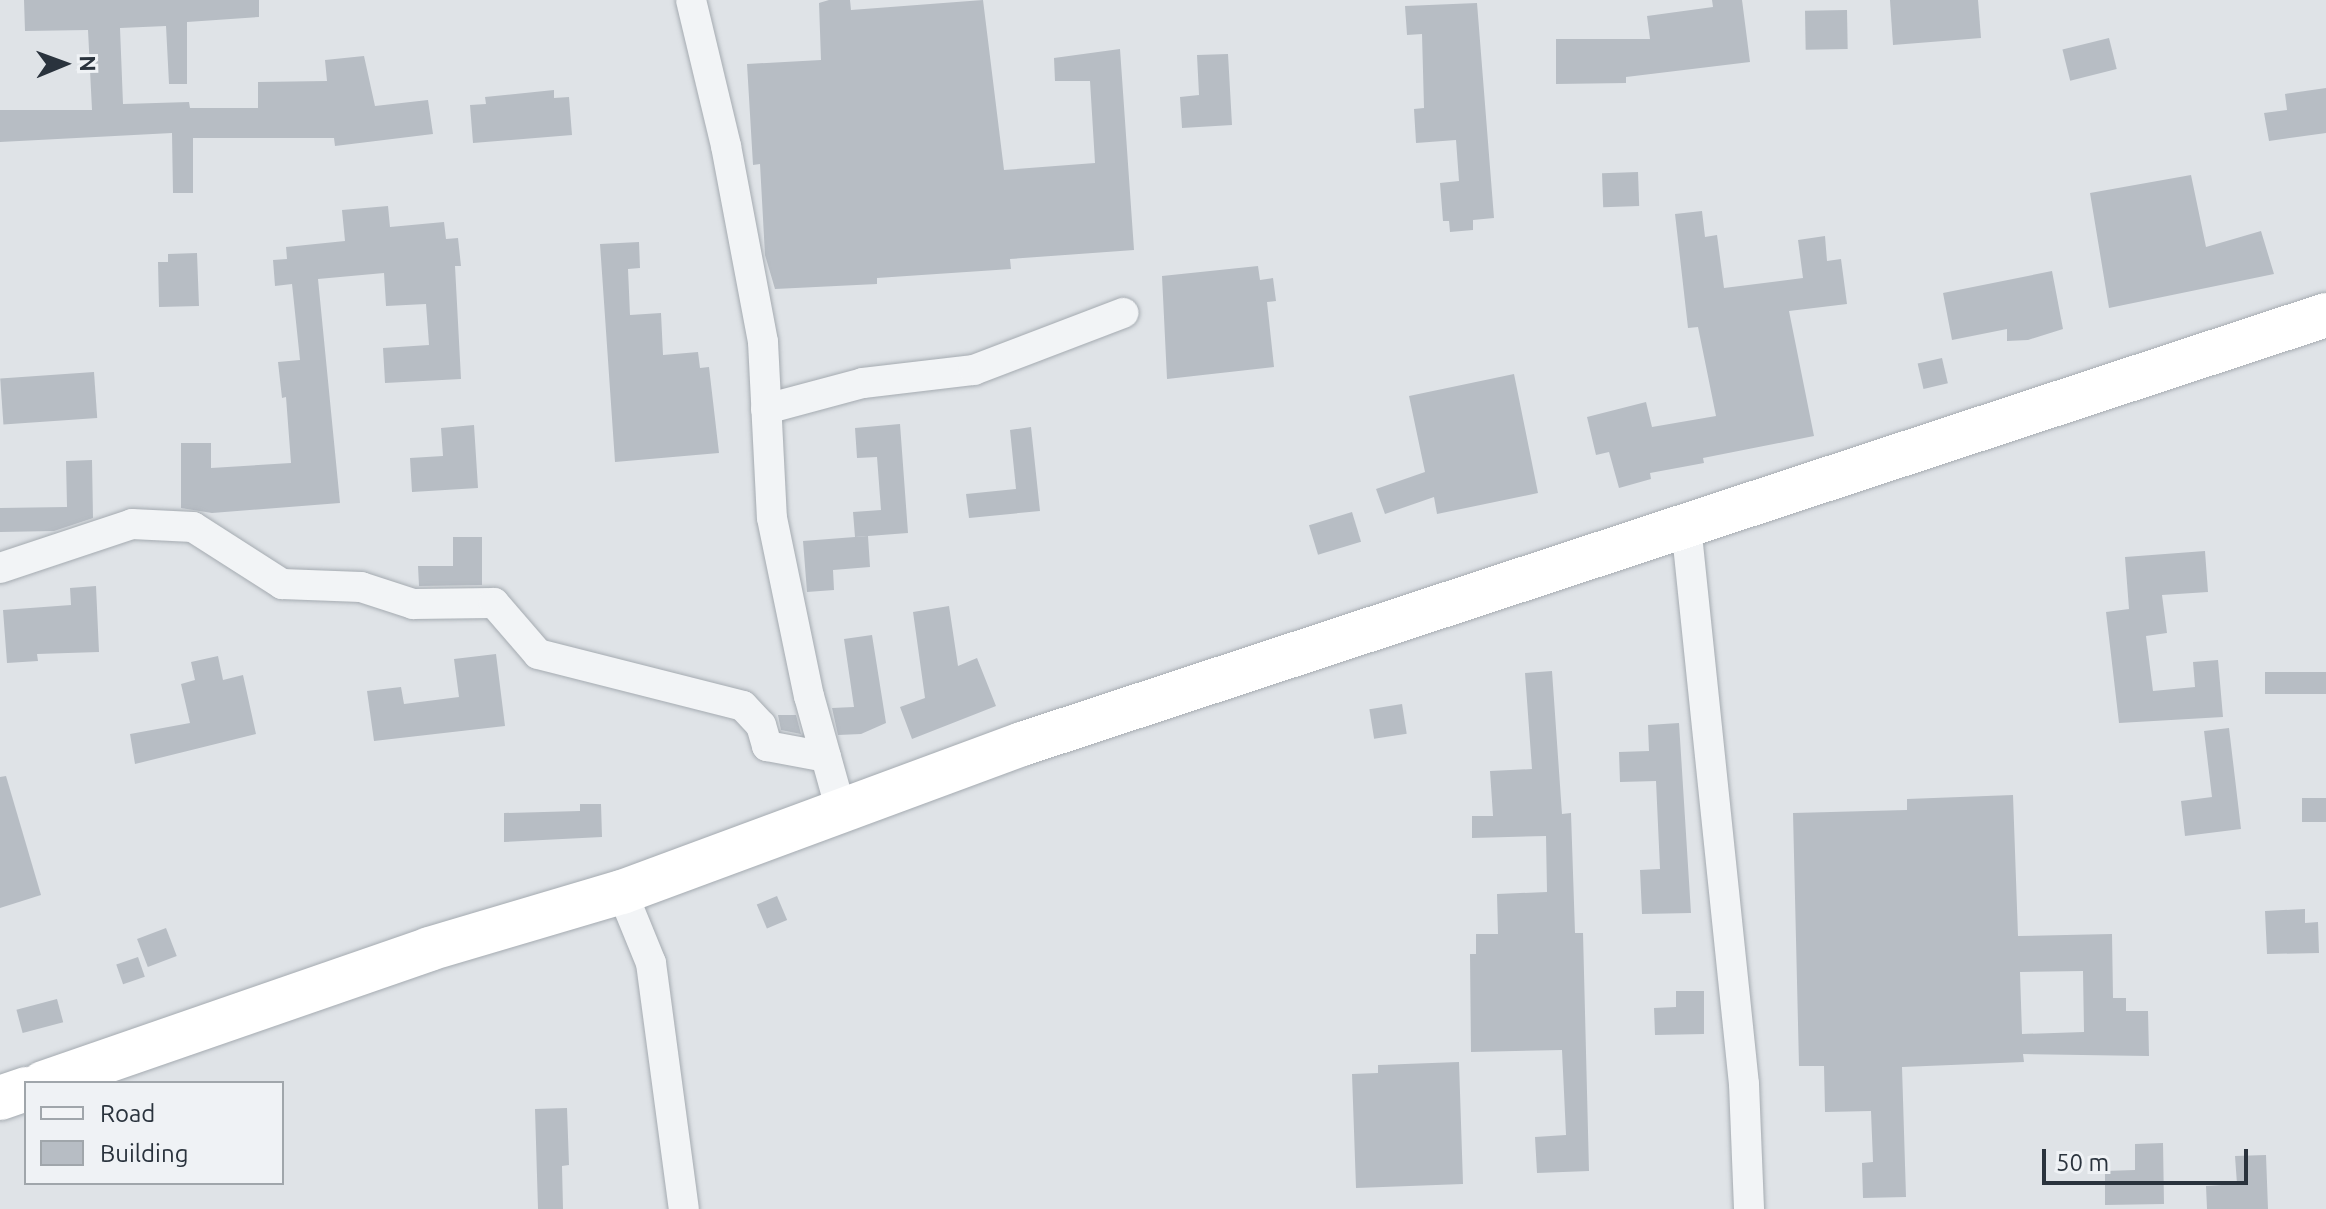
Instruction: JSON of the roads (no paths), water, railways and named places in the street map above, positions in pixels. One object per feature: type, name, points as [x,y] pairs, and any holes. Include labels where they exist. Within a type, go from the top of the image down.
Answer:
[{"type":"highway","points":[[41,1081],[429,949],[622,892],[840,807],[2326,315]]},
{"type":"street","points":[[691,0],[726,146],[763,342],[772,518],[840,807]]},
{"type":"street","points":[[766,409],[863,383],[974,370],[1123,313]]},
{"type":"street","points":[[0,568],[132,524],[193,527],[282,584],[361,587],[413,604],[494,603],[538,654],[743,706],[761,725],[767,746],[826,757]]},
{"type":"street","points":[[1686,525],[1744,1084],[1749,1209]]},
{"type":"street","points":[[622,892],[651,963],[684,1209]]}]
